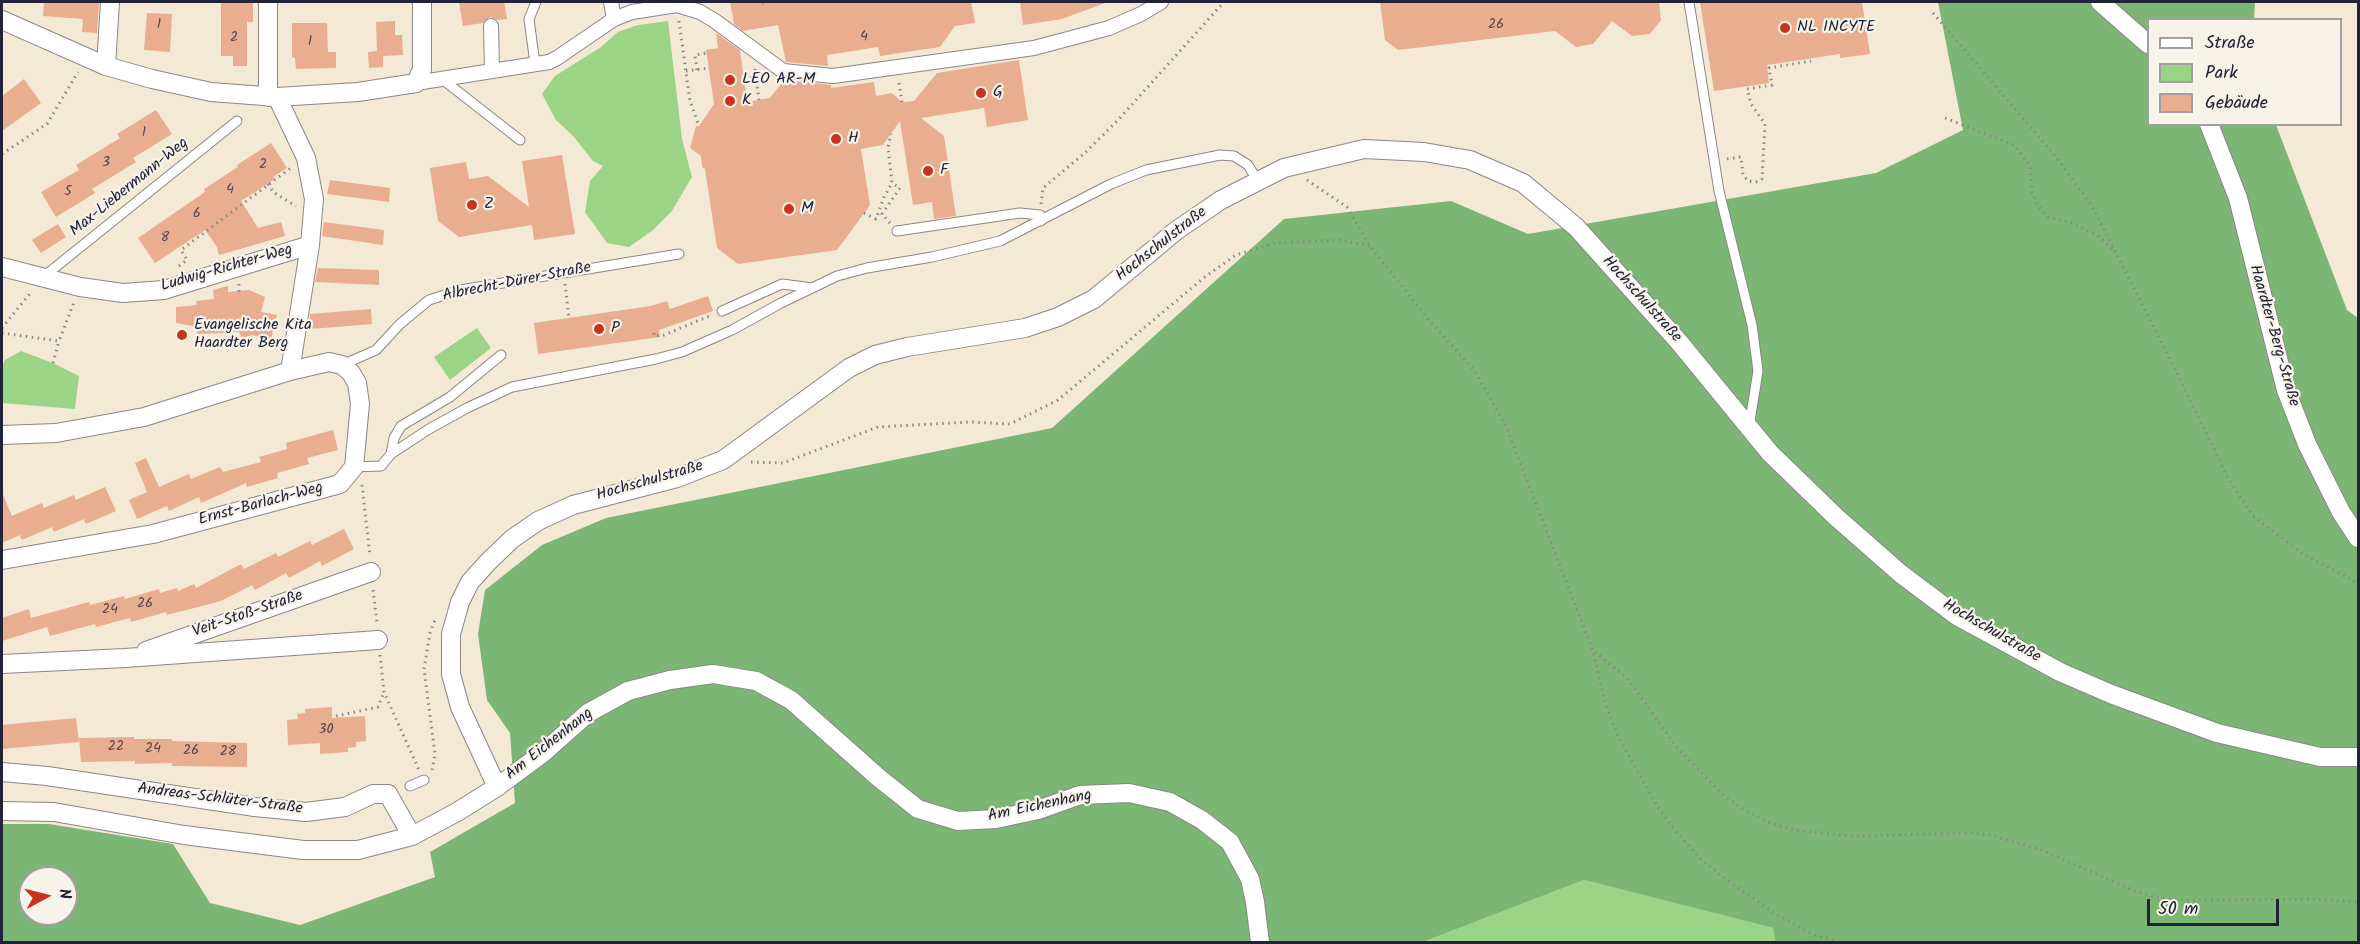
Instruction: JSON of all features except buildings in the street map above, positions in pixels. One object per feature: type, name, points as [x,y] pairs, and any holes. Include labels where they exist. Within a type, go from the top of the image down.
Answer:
[{"type":"street","points":[[106,66],[110,2]]},
{"type":"street","points":[[268,2],[272,97],[306,158],[314,199],[310,245],[290,371]]},
{"type":"street","points":[[416,83],[422,69],[422,2]]},
{"type":"street","points":[[611,2],[614,19]]},
{"type":"street","points":[[2,20],[106,66],[211,92],[272,97],[358,92],[535,64],[557,58],[614,19],[632,12],[676,5],[700,12],[715,21],[783,71],[833,76],[1034,48],[1109,28],[1161,2]]},
{"type":"street","points":[[2100,2],[2147,43]]},
{"type":"street","points":[[491,26],[492,71]]},
{"type":"street","name":"Haardter-Berg-Straße","points":[[2210,126],[2238,198],[2286,390],[2307,444],[2341,512],[2358,538]]},
{"type":"street","name":"Hochschulstraße","points":[[497,787],[460,707],[451,674],[451,634],[460,602],[470,582],[512,539],[538,521],[573,504],[677,478],[723,460],[841,374],[875,355],[907,347],[1025,328],[1058,316],[1094,299],[1177,230],[1221,200],[1257,180],[1284,168],[1364,149],[1424,152],[1470,160],[1523,183],[1576,227],[1679,342],[1770,453],[1901,574],[1957,616],[2060,672],[2110,694],[2217,733],[2320,757],[2358,757]]},
{"type":"street","name":"Ludwig-Richter-Weg","points":[[2,267],[37,285],[123,292],[164,290],[310,245]]},
{"type":"street","points":[[2,435],[56,433],[144,417],[290,371],[329,362],[342,365],[357,383],[360,404],[354,467]]},
{"type":"street","name":"Ernst-Barlach-Weg","points":[[2,560],[164,531],[340,484],[354,467]]},
{"type":"street","name":"Veit-Stoß-Straße","points":[[124,658],[371,572]]},
{"type":"street","name":"Veit-Stoß-Straße","points":[[2,664],[378,640]]},
{"type":"street","name":"Am Eichenhang","points":[[2,811],[54,812],[184,835],[324,851],[358,850],[412,836],[457,812],[497,787],[543,753],[588,713],[628,691],[670,680],[713,674],[756,681],[791,700],[879,778],[918,809],[958,821],[996,819],[1038,810],[1080,795],[1129,793],[1170,802],[1202,820],[1230,842],[1250,879],[1260,942]]},
{"type":"street","name":"Andreas-Schlüter-Straße","points":[[2,772],[47,776],[255,807],[306,812],[345,807],[373,794],[388,794],[412,836]]},
{"type":"lane","points":[[535,64],[529,19],[536,2]]},
{"type":"lane","points":[[1689,2],[1713,161],[1752,326],[1758,371],[1749,427]]},
{"type":"lane","points":[[442,79],[520,140]]},
{"type":"lane","name":"Max-Liebermann-Weg","points":[[37,285],[237,121]]},
{"type":"lane","points":[[354,467],[381,466],[391,454],[467,408],[512,387],[682,352],[732,330],[837,276],[1000,242],[1040,218],[1111,183],[1171,164],[1220,155],[1234,156],[1248,165],[1257,180]]},
{"type":"lane","points":[[897,231],[1020,213],[1040,218]]},
{"type":"lane","name":"Albrecht-Dürer-Straße","points":[[342,365],[376,350],[400,324],[429,300],[460,290],[679,254]]},
{"type":"lane","points":[[722,311],[782,284],[812,288]]},
{"type":"lane","points":[[391,454],[394,438],[400,426],[450,397],[501,355]]},
{"type":"lane","points":[[410,786],[424,780]]},
{"type":"path","points":[[1040,218],[1043,188],[1088,151],[1224,2]]},
{"type":"path","points":[[676,5],[690,101],[699,126]]},
{"type":"path","points":[[1933,13],[2078,184],[2092,206],[2228,478],[2253,516],[2303,554],[2358,583]]},
{"type":"path","points":[[697,69],[695,54],[707,53]]},
{"type":"path","points":[[2,154],[47,124],[86,58]]},
{"type":"path","points":[[1713,161],[1741,157],[1745,178],[1751,182],[1762,179],[1765,124],[1751,104],[1747,89],[1772,85],[1769,68],[1811,61]]},
{"type":"path","points":[[686,71],[709,68]]},
{"type":"path","points":[[897,68],[902,102]]},
{"type":"path","points":[[744,78],[756,75],[759,100]]},
{"type":"path","points":[[1945,118],[2014,145],[2030,166],[2032,192],[2038,206],[2048,217],[2069,222],[2097,235],[2118,254]]},
{"type":"path","points":[[864,213],[876,219],[892,183],[888,147],[891,134]]},
{"type":"path","points":[[173,271],[187,260],[181,250],[306,158]]},
{"type":"path","points":[[1284,168],[1347,207],[1370,246],[1428,319],[1474,370],[1506,426],[1593,651],[1605,702],[1617,734],[1657,806],[1677,834],[1701,859],[1753,900],[1812,934],[1838,942]]},
{"type":"path","points":[[892,183],[900,188],[882,214],[897,231]]},
{"type":"path","points":[[268,184],[273,192],[312,215]]},
{"type":"path","points":[[723,460],[783,463],[879,427],[970,422],[1010,424],[1058,400],[1197,283],[1236,255],[1275,243],[1340,240],[1370,246]]},
{"type":"path","points":[[564,273],[569,318]]},
{"type":"path","points":[[2,328],[37,285]]},
{"type":"path","points":[[53,363],[59,341],[80,288]]},
{"type":"path","points":[[654,333],[654,336],[664,335],[722,311]]},
{"type":"path","points":[[2,333],[59,341]]},
{"type":"path","points":[[354,467],[361,477],[384,692],[418,768]]},
{"type":"path","points":[[1593,651],[1610,662],[1627,678],[1676,746],[1698,772],[1743,809],[1778,825],[1794,830],[1851,836],[1972,833],[1990,835],[2042,850],[2135,891],[2155,897],[2178,900],[2315,899],[2358,902]]},
{"type":"path","points":[[336,716],[378,707],[384,692]]},
{"type":"green space","points":[[1938,2],[2255,2],[2254,18],[2147,18],[2147,126],[2276,126],[2347,310],[2358,318],[2358,942],[1775,942],[1773,928],[1584,880],[1423,942],[2,942],[2,824],[49,824],[173,844],[210,903],[300,925],[435,877],[430,852],[515,803],[510,733],[487,700],[478,634],[485,590],[542,545],[606,518],[1052,428],[1284,219],[1451,201],[1528,234],[1876,173],[1963,130]]},
{"type":"green space","points":[[668,21],[682,139],[692,177],[672,211],[653,230],[629,247],[607,243],[585,212],[590,181],[603,166],[593,161],[574,137],[556,120],[542,94],[555,76],[601,47],[618,32],[638,25]]},
{"type":"green space","points":[[477,328],[491,348],[450,380],[434,357]]},
{"type":"green space","points":[[21,351],[79,376],[75,409],[2,403],[2,366],[5,360]]},
{"type":"green space","points":[[1584,880],[1773,928],[1775,942],[1423,942]]},
{"type":"place","name":"NL INCYTE","points":[[1785,28]]},
{"type":"place","name":"LEO AR-M","points":[[730,80]]},
{"type":"place","name":"G","points":[[981,93]]},
{"type":"place","name":"K","points":[[730,101]]},
{"type":"place","name":"H","points":[[836,139]]},
{"type":"place","name":"F","points":[[928,171]]},
{"type":"place","name":"Z","points":[[472,205]]},
{"type":"place","name":"M","points":[[789,209]]},
{"type":"place","name":"P","points":[[599,329]]},
{"type":"place","name":"Evangelische Kita Haardter Berg","points":[[182,335]]}]
